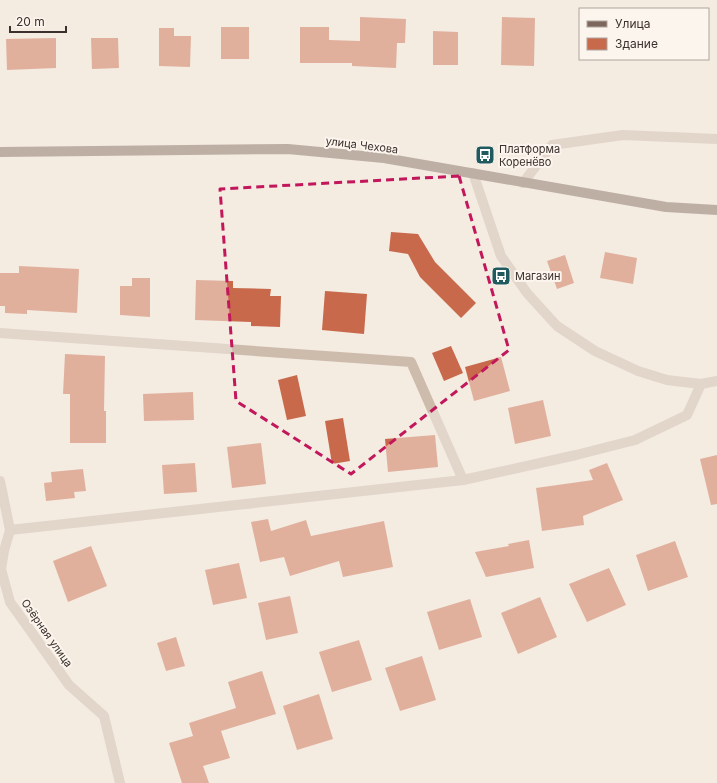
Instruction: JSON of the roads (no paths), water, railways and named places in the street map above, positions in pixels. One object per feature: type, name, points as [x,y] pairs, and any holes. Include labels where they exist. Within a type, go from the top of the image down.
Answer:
[{"type":"main road","name":"улица Чехова","points":[[0,152],[288,149],[384,158],[666,207],[717,210]]},
{"type":"street","points":[[523,183],[552,145],[623,135],[717,139]]},
{"type":"street","points":[[472,173],[501,256],[526,293],[557,326],[595,352],[638,371],[667,380],[701,384],[717,382]]},
{"type":"street","points":[[0,333],[411,362],[463,480]]},
{"type":"street","points":[[10,530],[463,480],[576,455],[635,440],[687,415],[701,384]]},
{"type":"street","name":"Озёрная улица","points":[[0,481],[10,530],[1,568],[5,602],[69,685],[104,716],[120,783]]},
{"type":"place","name":"Платформа Коренёво","points":[[485,155]]},
{"type":"place","name":"Магазин","points":[[501,276]]}]
